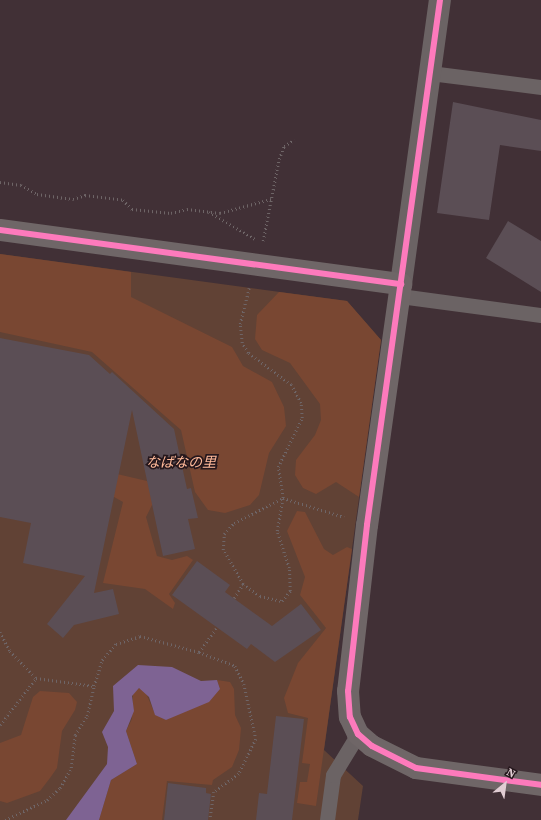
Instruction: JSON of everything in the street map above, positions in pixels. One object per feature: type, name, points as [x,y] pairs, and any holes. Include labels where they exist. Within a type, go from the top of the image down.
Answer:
[{"type":"street","points":[[440,0],[367,525],[348,691],[350,717],[358,734],[377,749],[416,768],[541,785]]},
{"type":"street","points":[[0,230],[258,265],[400,290]]},
{"type":"lane","points":[[430,73],[541,87]]},
{"type":"lane","points":[[400,290],[541,315]]},
{"type":"lane","points":[[327,820],[333,775],[358,734]]},
{"type":"path","points":[[294,140],[282,152],[271,198],[258,265],[244,303],[242,343],[248,353],[291,386],[301,403],[298,433],[278,467],[283,498],[277,532],[289,568],[290,591],[282,601],[260,596],[244,584],[224,550],[224,534],[234,522],[283,498],[367,525]]},
{"type":"path","points":[[0,182],[21,185],[37,194],[73,199],[85,195],[123,200],[132,209],[207,211],[220,213],[271,198]]},
{"type":"path","points":[[207,211],[262,243]]},
{"type":"path","points":[[234,598],[244,584]]},
{"type":"path","points":[[199,652],[216,629]]},
{"type":"path","points":[[0,632],[10,651],[36,678],[94,686]]},
{"type":"path","points":[[0,818],[5,820],[47,800],[60,788],[71,768],[75,735],[87,716],[102,660],[116,644],[140,636],[199,652],[235,666],[244,684],[256,739],[239,774],[214,792],[210,820]]},
{"type":"path","points":[[0,725],[36,678]]},
{"type":"green space","name":"なばなの里","points":[[0,254],[347,301],[381,340],[324,750],[363,786],[358,820],[0,820]]},
{"type":"shaded area","points":[[0,254],[131,272],[131,297],[232,347],[243,366],[272,382],[284,407],[286,426],[269,453],[259,495],[250,505],[225,513],[208,510],[195,492],[181,430],[92,352],[0,332]]},
{"type":"shaded area","points":[[279,292],[347,301],[381,340],[359,497],[336,482],[316,494],[303,488],[295,475],[296,460],[315,435],[321,420],[320,404],[290,363],[262,350],[255,339],[257,315]]},
{"type":"shaded area","points":[[117,474],[147,481],[156,492],[158,501],[152,505],[146,517],[157,556],[172,560],[187,556],[193,560],[169,594],[175,603],[173,609],[145,589],[103,583],[123,502],[107,493]]},
{"type":"shaded area","points":[[297,511],[305,512],[324,549],[333,555],[347,547],[352,549],[316,806],[297,803],[300,782],[307,782],[310,764],[302,763],[308,718],[288,713],[284,698],[298,663],[326,628],[300,595],[305,577],[287,531]]},
{"type":"shaded area","points":[[138,665],[172,667],[201,681],[217,680],[220,689],[209,702],[166,720],[155,715],[149,697],[139,688],[132,696],[134,711],[126,731],[137,764],[111,780],[99,820],[66,820],[107,764],[108,747],[102,732],[114,711],[113,686]]},
{"type":"shaded area","points":[[217,680],[230,682],[234,689],[235,715],[241,728],[239,750],[232,767],[213,780],[212,785],[167,781],[162,820],[99,820],[111,780],[137,764],[126,731],[132,719],[133,694],[139,688],[145,691],[155,714],[166,720],[220,689]]},
{"type":"shaded area","points":[[40,691],[69,693],[77,702],[75,710],[62,731],[57,768],[40,791],[7,803],[0,801],[0,743],[21,735],[33,697]]},
{"type":"building","points":[[453,102],[541,120],[541,151],[500,145],[489,220],[437,213]]},
{"type":"building","points":[[508,221],[541,241],[541,292],[486,258]]},
{"type":"building","points":[[0,338],[89,355],[110,374],[112,372],[174,429],[187,489],[191,488],[198,518],[188,519],[195,549],[163,556],[132,410],[94,593],[113,589],[119,614],[74,625],[63,638],[47,624],[85,576],[23,563],[31,523],[0,517]]},
{"type":"building","points":[[197,561],[230,585],[225,592],[272,626],[301,604],[321,630],[275,662],[251,644],[247,649],[172,595]]},
{"type":"building","points":[[276,716],[304,719],[292,820],[256,820],[259,793],[267,794]]},
{"type":"building","points":[[168,783],[206,788],[206,793],[211,794],[208,820],[164,820]]},
{"type":"cycle path","points":[[440,0],[367,525],[348,691],[350,717],[358,734],[372,746],[416,768],[541,785]]},
{"type":"cycle path","points":[[0,230],[401,284]]}]
